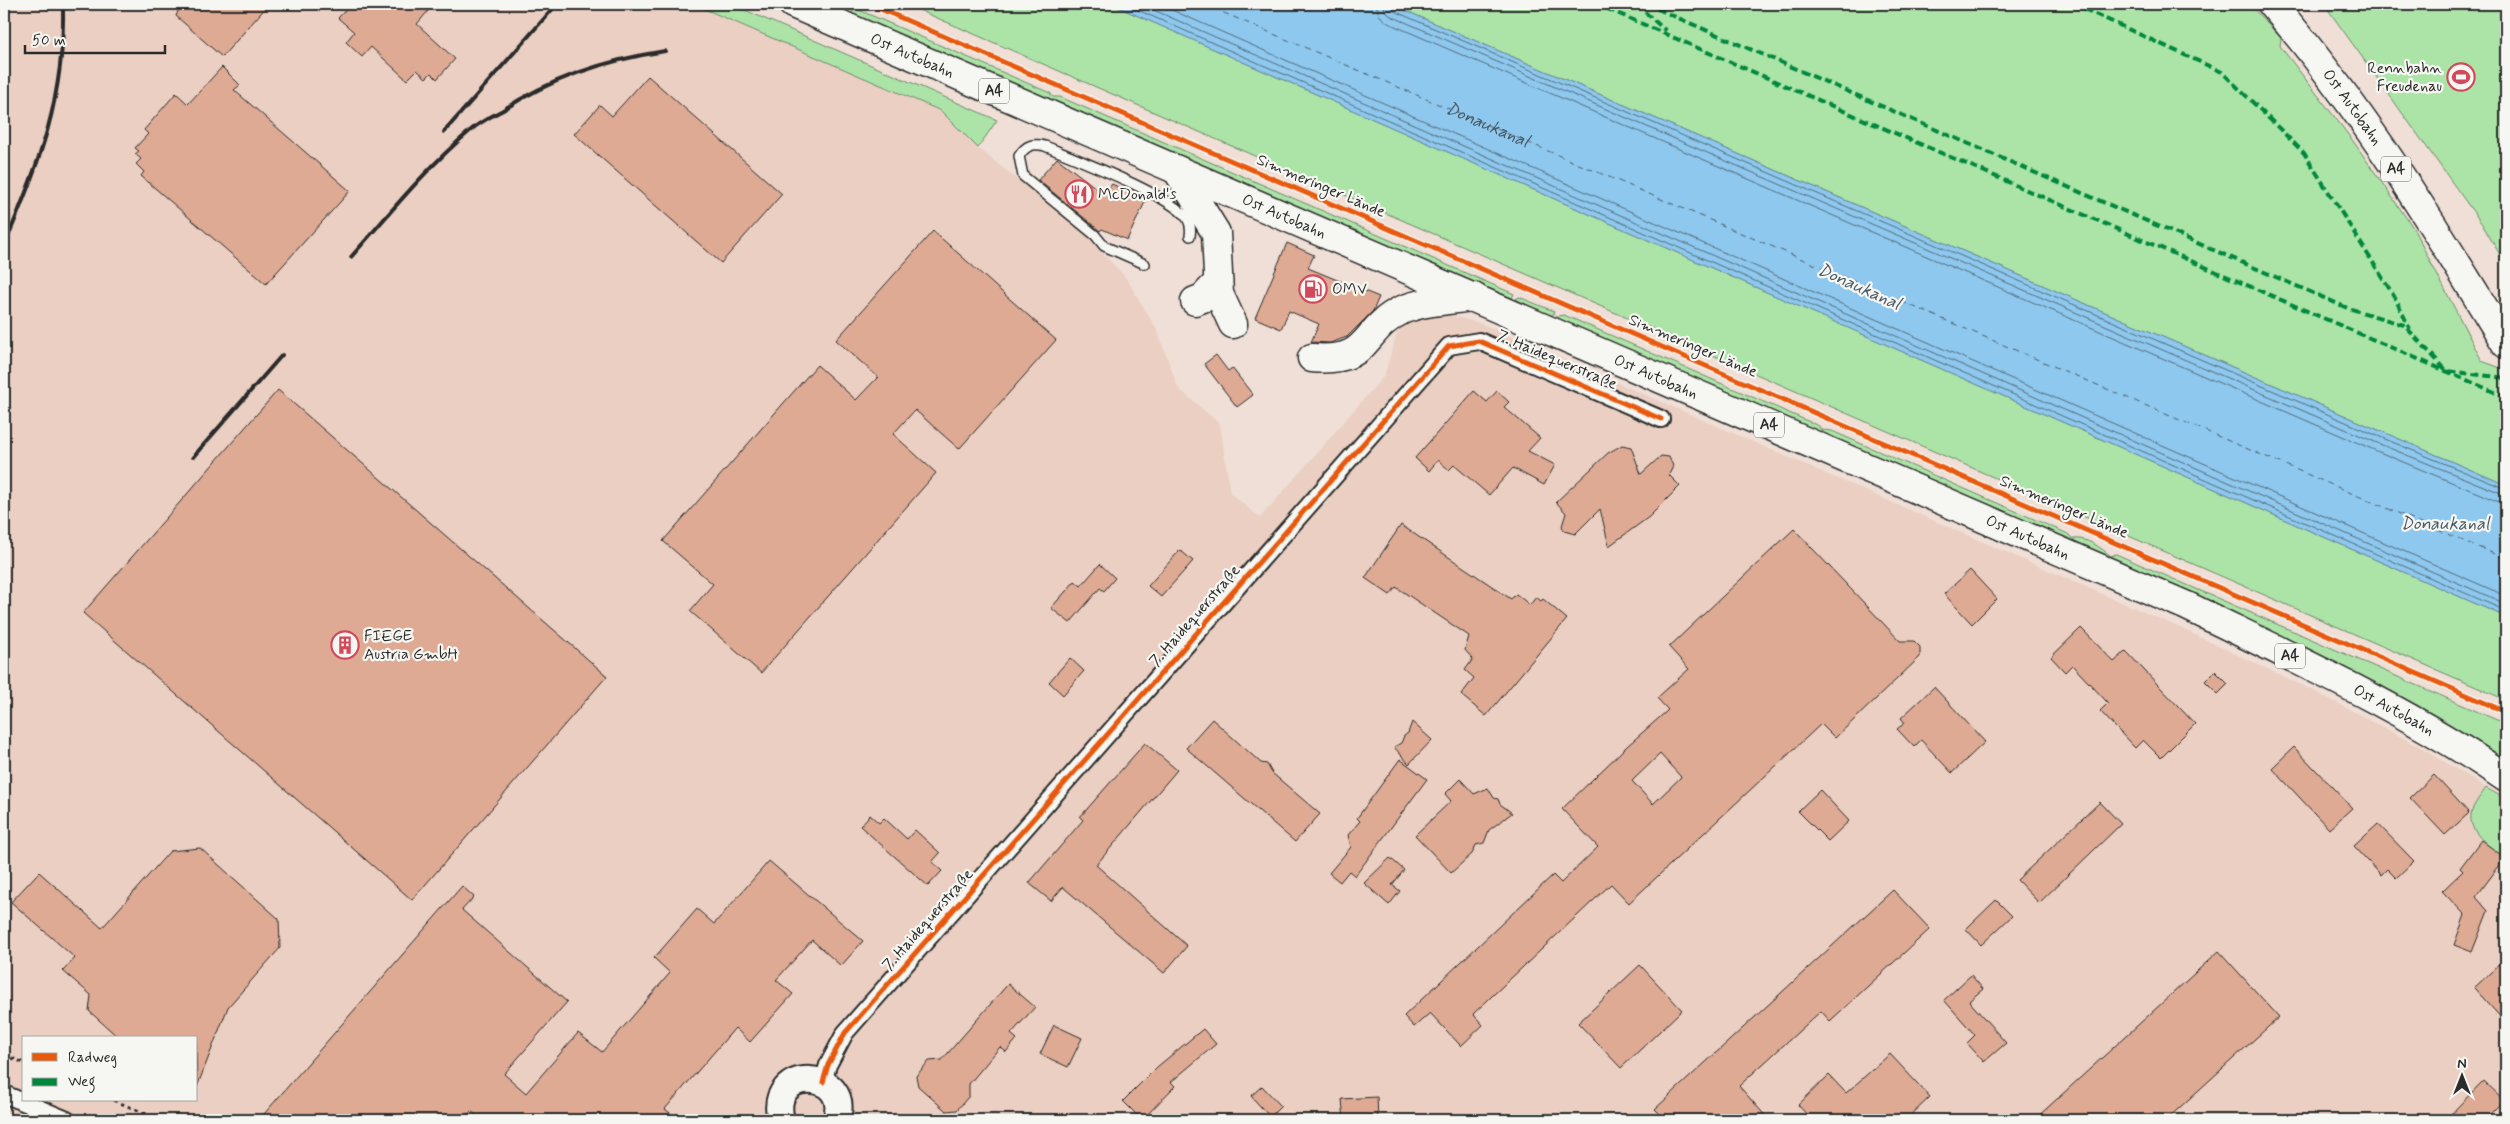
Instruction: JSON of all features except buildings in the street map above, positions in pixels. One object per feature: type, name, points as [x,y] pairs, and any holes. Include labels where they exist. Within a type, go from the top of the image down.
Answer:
[{"type":"highway","name":"Ost Autobahn","points":[[793,4],[2187,606],[2357,689],[2482,761],[2506,778]]},
{"type":"highway","name":"Ost Autobahn","points":[[2272,4],[2305,42],[2376,140],[2432,224],[2506,344]]},
{"type":"highway","points":[[1177,170],[1216,233],[1219,257],[1219,294],[1233,324]]},
{"type":"highway","points":[[1195,301],[1203,298],[1218,282]]},
{"type":"highway","points":[[1312,358],[1329,360],[1346,357],[1360,349],[1384,323],[1401,311],[1419,305],[1474,297]]},
{"type":"main road","points":[[781,1120],[779,1111],[780,1099],[785,1090],[802,1079],[813,1079],[823,1082],[835,1093],[838,1103],[836,1120]]},
{"type":"street","name":"7. Haidequerstraße","points":[[823,1082],[828,1065],[845,1034],[1448,346],[1480,341],[1661,419]]},
{"type":"street","points":[[4,1094],[22,1101]]},
{"type":"street","points":[[23,1102],[67,1120]]},
{"type":"lane","points":[[1145,264],[1104,246],[1096,235],[1023,176],[1019,156],[1025,148],[1036,144],[1045,146],[1155,195],[1175,207],[1187,218],[1191,229],[1190,236]]},
{"type":"path","points":[[4,1055],[22,1062]]},
{"type":"path","points":[[118,1102],[161,1120]]},
{"type":"shaded area","points":[[4,4],[693,4],[941,111],[978,148],[1082,231],[1126,278],[1157,330],[1178,388],[1220,424],[1230,493],[1260,518],[1384,376],[1399,327],[1405,322],[1442,313],[1482,324],[2178,627],[2314,691],[2424,749],[2486,788],[2473,808],[2472,822],[2479,837],[2506,859],[2506,1120],[4,1120]]},
{"type":"green space","points":[[693,4],[731,4],[997,120],[978,148],[941,111]]},
{"type":"green space","points":[[823,4],[845,4],[1050,93],[1053,97],[1060,97],[1514,294],[1512,298],[851,16],[853,10],[850,9],[847,14]]},
{"type":"green space","points":[[905,4],[1111,4],[2506,617],[2506,700]]},
{"type":"green space","points":[[1390,4],[2249,4],[2281,38],[2280,46],[2353,141],[2412,226],[2482,361],[2506,370],[2506,485]]},
{"type":"green space","points":[[2324,4],[2506,4],[2506,265],[2482,224]]},
{"type":"green space","points":[[1519,297],[1551,310],[1554,312],[1552,316],[1516,299]]},
{"type":"green space","points":[[1564,315],[1819,426],[1821,430],[1832,431],[2068,534],[2073,539],[2089,541],[2111,556],[2116,554],[2506,724],[2506,762],[2397,696],[2341,665],[2284,637],[2168,584],[1559,319],[1558,316]]},
{"type":"green space","points":[[2486,788],[2506,799],[2506,859],[2480,838],[2472,824],[2473,808]]},
{"type":"water","name":"Donaukanal","points":[[1111,4],[1390,4],[2506,485],[2506,617]]},
{"type":"ferry route","points":[[1203,4],[2506,559]]},
{"type":"railway","points":[[4,246],[29,186],[48,128],[60,69],[63,38],[63,4]]},
{"type":"railway","points":[[444,132],[557,4]]},
{"type":"railway","points":[[351,257],[424,175],[482,122],[522,98],[561,79],[622,59],[665,51]]},
{"type":"railway","points":[[193,457],[282,355]]},
{"type":"marked path","points":[[1596,4],[2506,397]]},
{"type":"marked path","points":[[1636,4],[1666,31]]},
{"type":"marked path","points":[[1646,4],[2345,307],[2404,325],[2447,371],[2506,378]]},
{"type":"marked path","points":[[2073,4],[2222,72],[2304,153],[2394,296],[2410,329]]},
{"type":"cycle path","name":"Simmeringer Lände","points":[[869,4],[2506,712]]},
{"type":"cycle path","points":[[823,1082],[828,1065],[845,1033],[1449,346],[1479,341],[1661,419]]},
{"type":"place","name":"Rennbahn Freudenau","points":[[2461,77]]},
{"type":"place","name":"McDonald's","points":[[1079,194]]},
{"type":"place","name":"OMV","points":[[1313,289]]},
{"type":"place","name":"FIEGE Austria GmbH","points":[[345,645]]}]
